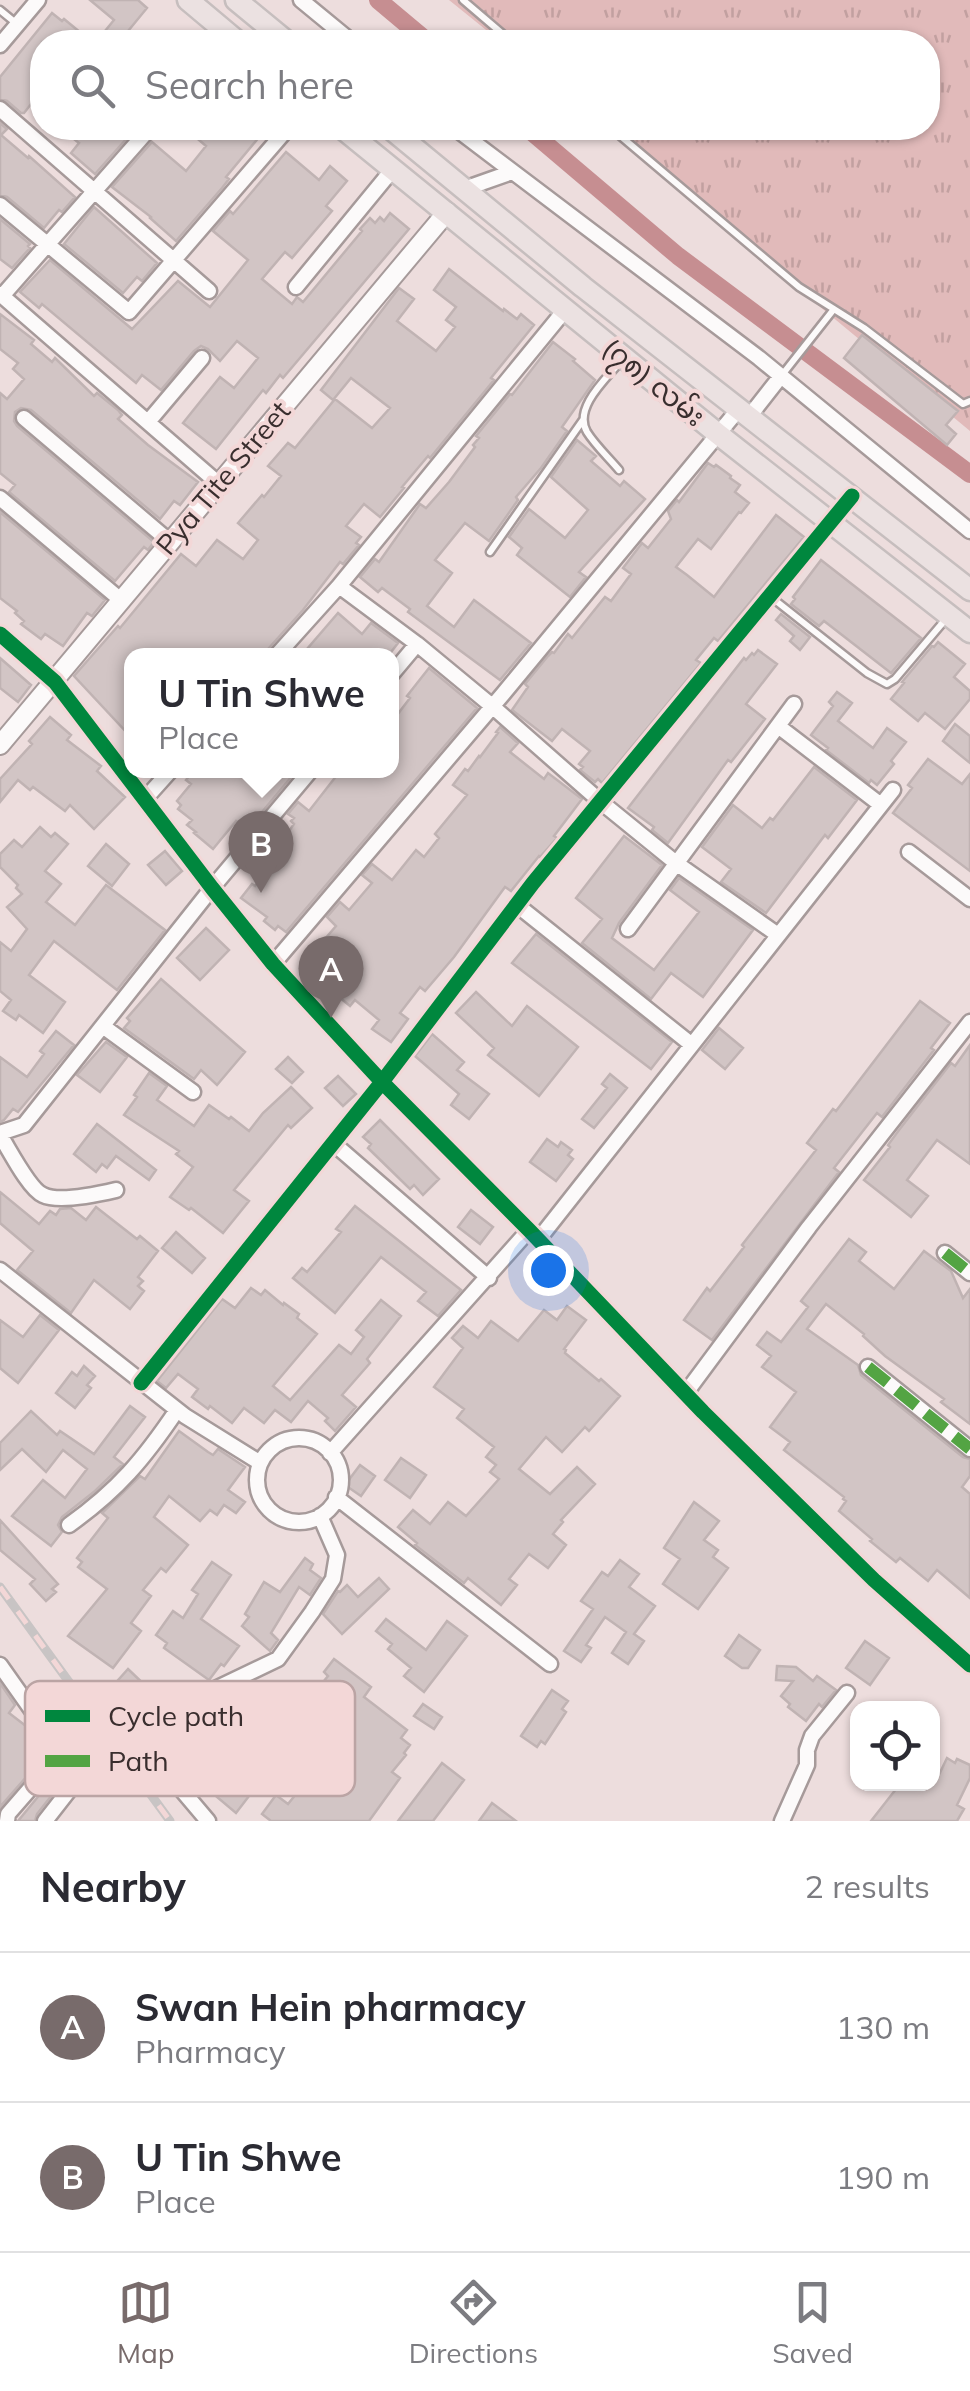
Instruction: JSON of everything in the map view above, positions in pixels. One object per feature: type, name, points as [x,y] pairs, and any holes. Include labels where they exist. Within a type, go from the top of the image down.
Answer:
[{"type":"main road","points":[[188,0],[220,30]]},
{"type":"main road","points":[[236,0],[272,30]]},
{"type":"main road","name":"(၇၈) လမ်း","points":[[357,140],[718,434],[970,632]]},
{"type":"main road","name":"(၇၈) လမ်း","points":[[405,140],[743,414],[970,590]]},
{"type":"street","points":[[0,45],[38,0]]},
{"type":"street","points":[[301,0],[337,30]]},
{"type":"street","points":[[0,109],[30,135]]},
{"type":"street","points":[[36,140],[209,291]]},
{"type":"street","points":[[140,140],[1,295],[219,484]]},
{"type":"street","points":[[0,206],[130,312],[278,140]]},
{"type":"street","points":[[471,140],[781,376],[970,531]]},
{"type":"street","points":[[296,287],[393,168]]},
{"type":"street","points":[[464,189],[512,172]]},
{"type":"street","name":"Pya Tite Street","points":[[0,744],[446,212]]},
{"type":"street","points":[[283,648],[339,586],[565,310]]},
{"type":"street","points":[[148,422],[202,358]]},
{"type":"street","points":[[273,964],[718,434],[781,376]]},
{"type":"street","points":[[24,418],[169,541]]},
{"type":"street","points":[[141,1382],[382,1082],[516,905],[852,496]]},
{"type":"street","points":[[0,498],[122,602]]},
{"type":"street","points":[[339,586],[417,644],[676,863],[778,936]]},
{"type":"street","points":[[0,634],[55,682],[124,772]]},
{"type":"street","points":[[399,666],[417,644]]},
{"type":"street","points":[[628,929],[794,704]]},
{"type":"street","points":[[778,726],[880,806]]},
{"type":"street","points":[[129,778],[273,964],[382,1082],[686,1394],[874,1580],[970,1665]]},
{"type":"street","points":[[145,799],[164,778]]},
{"type":"street","points":[[116,1190],[60,1198],[44,1196],[33,1186],[0,1134],[24,1125],[304,778]]},
{"type":"street","points":[[330,1453],[489,1278],[534,1235],[692,1045],[893,790]]},
{"type":"street","points":[[909,852],[970,899]]},
{"type":"street","points":[[516,905],[692,1045]]},
{"type":"street","points":[[686,1394],[798,1240],[970,1022]]},
{"type":"street","points":[[104,1027],[194,1092]]},
{"type":"street","points":[[333,1143],[489,1278]]},
{"type":"street","points":[[945,1254],[970,1273]]},
{"type":"street","points":[[0,1270],[177,1410],[259,1462]]},
{"type":"street","points":[[868,1367],[970,1448]]},
{"type":"street","points":[[69,1524],[98,1504],[142,1460],[177,1410]]},
{"type":"street","points":[[292,1438],[309,1439],[330,1453],[340,1474],[340,1490],[320,1516],[288,1521],[262,1502],[257,1486],[259,1462],[277,1444],[292,1438]]},
{"type":"street","points":[[336,1497],[550,1664]]},
{"type":"street","points":[[232,1681],[278,1659],[333,1580],[337,1555],[320,1516]]},
{"type":"street","points":[[0,1665],[25,1700]]},
{"type":"street","points":[[782,1821],[807,1765],[812,1736],[847,1693]]},
{"type":"street","points":[[7,1821],[8,1814],[25,1795]]},
{"type":"street","points":[[45,1821],[65,1796]]},
{"type":"street","points":[[187,1796],[208,1821]]},
{"type":"lane","points":[[462,0],[498,30]]},
{"type":"lane","points":[[0,10],[18,24]]},
{"type":"lane","points":[[625,140],[799,287],[864,328],[963,404],[970,400]]},
{"type":"lane","points":[[781,376],[834,309]]},
{"type":"lane","points":[[490,552],[583,420],[595,393],[624,357]]},
{"type":"lane","points":[[583,420],[586,430],[619,470]]},
{"type":"lane","points":[[770,596],[867,674],[887,684],[948,615]]},
{"type":"green space","points":[[449,0],[970,0],[970,431],[618,140],[940,140],[940,30],[486,30]]},
{"type":"building","points":[[90,0],[138,0],[147,8],[129,30],[106,30],[114,20]]},
{"type":"building","points":[[52,13],[77,30],[38,30]]},
{"type":"building","points":[[30,40],[30,105],[24,113],[0,99],[0,77]]},
{"type":"building","points":[[0,123],[7,129],[1,135],[75,197],[44,228],[0,195]]},
{"type":"building","points":[[75,140],[125,140],[95,174],[71,153],[79,143]]},
{"type":"building","points":[[199,140],[257,140],[176,241],[112,187],[152,142],[186,171],[206,146]]},
{"type":"building","points":[[286,152],[319,180],[330,166],[347,181],[326,206],[332,211],[292,258],[285,252],[262,279],[292,304],[297,297],[303,302],[370,218],[375,223],[380,217],[384,221],[390,213],[409,229],[283,378],[280,375],[266,393],[263,390],[216,449],[183,423],[220,377],[234,388],[258,358],[237,341],[220,361],[201,346],[161,390],[142,375],[136,383],[42,304],[39,308],[20,292],[50,260],[132,329],[178,281],[210,307],[248,260],[213,231],[230,211],[233,214]]},
{"type":"building","points":[[94,207],[157,263],[142,281],[137,277],[123,293],[64,244]]},
{"type":"building","points":[[0,219],[30,244],[12,268],[0,259]]},
{"type":"building","points":[[449,269],[503,311],[517,319],[521,314],[534,325],[491,378],[494,380],[380,517],[364,504],[346,526],[361,537],[356,543],[359,545],[343,564],[340,562],[269,648],[124,648],[124,730],[74,676],[181,554],[196,566],[217,540],[243,559],[258,540],[238,523],[281,476],[268,466],[288,443],[295,448],[335,399],[372,428],[390,408],[351,378],[333,400],[321,390],[399,288],[414,299],[397,321],[436,351],[455,327],[446,320],[456,307],[434,290]]},
{"type":"building","points":[[0,314],[34,340],[31,344],[52,362],[55,358],[94,396],[97,393],[118,410],[122,415],[118,419],[148,445],[198,482],[180,505],[174,501],[160,519],[31,410],[21,408],[15,412],[17,426],[154,542],[148,550],[144,547],[115,581],[9,492],[15,485],[0,473],[0,393],[7,399],[24,379],[13,369],[18,363],[0,349]]},
{"type":"building","points":[[862,335],[958,411],[946,425],[956,434],[947,445],[844,358]]},
{"type":"building","points":[[553,342],[595,380],[562,427],[567,431],[516,497],[518,500],[489,541],[465,523],[435,560],[452,573],[427,606],[454,627],[474,600],[531,643],[500,680],[382,588],[378,592],[360,577],[375,559],[379,562],[420,504],[426,508],[449,482],[475,447],[479,438],[476,436]]},
{"type":"building","points":[[577,440],[596,456],[591,461],[620,486],[624,481],[645,499],[579,572],[586,577],[570,597],[517,555],[522,548],[509,537],[529,509],[565,538],[588,510],[551,477]]},
{"type":"building","points":[[708,463],[731,476],[740,485],[735,492],[749,503],[711,549],[698,539],[676,567],[714,597],[776,515],[804,537],[718,641],[714,638],[696,660],[701,663],[602,783],[598,779],[595,782],[580,770],[583,767],[579,764],[590,751],[562,729],[552,741],[512,710],[528,687],[525,684],[548,656],[568,634],[572,638],[605,597],[611,601],[631,574],[623,568],[642,543],[648,548],[671,519],[668,511]]},
{"type":"building","points":[[0,512],[105,600],[92,616],[87,613],[63,646],[45,634],[41,639],[21,624],[24,621],[17,611],[0,598]]},
{"type":"building","points":[[821,560],[921,638],[891,673],[824,621],[819,626],[791,604]]},
{"type":"building","points":[[338,613],[362,634],[371,623],[398,643],[394,648],[308,648]]},
{"type":"building","points":[[781,614],[810,637],[800,650],[790,641],[794,636],[776,620]]},
{"type":"building","points":[[938,642],[965,664],[954,677],[970,691],[970,699],[945,729],[925,713],[918,721],[891,699]]},
{"type":"building","points":[[758,650],[777,664],[746,704],[765,719],[731,762],[728,760],[668,843],[628,808],[744,658]]},
{"type":"building","points":[[0,658],[31,685],[18,702],[0,688]]},
{"type":"building","points":[[429,668],[477,708],[286,932],[278,926],[275,930],[264,921],[267,917],[241,898],[278,857],[273,854],[294,824],[294,818],[288,814],[298,802],[309,811],[335,778],[399,778],[399,712],[410,698],[407,696]]},
{"type":"building","points":[[837,692],[852,703],[838,721],[873,748],[887,728],[906,742],[877,785],[871,780],[869,783],[811,735],[833,706],[829,702]]},
{"type":"building","points":[[50,717],[71,735],[67,740],[101,766],[97,771],[125,797],[94,829],[70,805],[65,811],[18,780],[0,802],[0,779]]},
{"type":"building","points":[[955,724],[970,736],[970,763],[943,741]]},
{"type":"building","points":[[500,727],[518,743],[510,752],[544,779],[548,773],[582,799],[554,836],[557,838],[511,891],[505,887],[425,991],[420,987],[400,1013],[408,1019],[391,1042],[372,1029],[379,1020],[355,1000],[350,1006],[327,987],[341,971],[329,960],[337,951],[324,940],[336,926],[327,917],[340,902],[349,910],[372,883],[362,875],[372,864],[392,880],[416,850],[424,857],[439,838],[435,834],[467,795],[453,785],[480,757]]},
{"type":"building","points":[[928,759],[962,784],[970,774],[970,871],[893,813]]},
{"type":"building","points":[[814,767],[857,800],[766,913],[721,882],[731,869],[702,847],[733,805],[762,828],[770,818],[773,820]]},
{"type":"building","points":[[290,778],[247,830],[236,821],[213,849],[187,825],[192,820],[178,809],[181,805],[177,801],[191,784],[186,780]]},
{"type":"building","points":[[40,827],[68,844],[45,871],[61,884],[46,902],[75,925],[106,885],[165,930],[117,990],[54,941],[29,975],[65,1002],[43,1033],[19,1015],[16,1020],[3,1011],[11,1000],[0,991],[0,942],[11,951],[27,929],[7,907],[22,894],[0,867],[0,854],[14,840],[22,847]]},
{"type":"building","points":[[624,836],[662,865],[612,938],[654,970],[699,912],[670,890],[679,878],[753,930],[703,997],[671,973],[651,999],[582,943],[602,919],[576,898]]},
{"type":"building","points":[[106,844],[129,864],[112,886],[88,866]]},
{"type":"building","points":[[165,851],[182,871],[166,885],[148,865]]},
{"type":"building","points":[[206,928],[229,950],[200,980],[177,958]]},
{"type":"building","points":[[536,934],[672,1042],[651,1069],[512,963]]},
{"type":"building","points":[[161,979],[245,1052],[217,1085],[201,1070],[194,1079],[124,1028],[130,1021],[127,1018]]},
{"type":"building","points":[[476,992],[512,1026],[527,1006],[578,1047],[539,1096],[488,1055],[494,1048],[456,1013]]},
{"type":"building","points":[[920,1001],[950,1023],[931,1048],[934,1050],[882,1117],[877,1113],[834,1168],[839,1172],[712,1340],[684,1320],[816,1150],[807,1143]]},
{"type":"building","points":[[719,1028],[743,1048],[725,1069],[702,1050]]},
{"type":"building","points":[[56,1031],[74,1045],[18,1112],[13,1109],[0,1122],[0,1057],[27,1077]]},
{"type":"building","points":[[432,1034],[464,1062],[457,1070],[489,1094],[469,1119],[451,1105],[459,1094],[415,1056]]},
{"type":"building","points":[[106,1042],[127,1057],[100,1092],[77,1075]]},
{"type":"building","points":[[970,1045],[970,1164],[937,1140],[907,1180],[928,1196],[911,1217],[864,1180],[951,1063],[955,1066]]},
{"type":"building","points":[[288,1057],[303,1072],[292,1083],[276,1069]]},
{"type":"building","points":[[149,1073],[167,1086],[157,1100],[194,1126],[209,1105],[249,1131],[291,1087],[312,1108],[291,1128],[288,1125],[234,1190],[249,1201],[223,1233],[170,1197],[193,1167],[176,1154],[179,1151],[124,1115]]},
{"type":"building","points":[[610,1074],[627,1088],[594,1128],[582,1119],[607,1088],[602,1084]]},
{"type":"building","points":[[338,1076],[356,1094],[343,1106],[325,1088]]},
{"type":"building","points":[[380,1120],[439,1179],[423,1195],[414,1185],[410,1189],[368,1148],[371,1144],[363,1137]]},
{"type":"building","points":[[97,1124],[156,1170],[149,1180],[116,1156],[107,1168],[102,1164],[96,1172],[74,1154]]},
{"type":"building","points":[[547,1139],[572,1150],[568,1155],[573,1159],[556,1181],[530,1162]]},
{"type":"building","points":[[0,1192],[39,1224],[50,1211],[56,1215],[60,1209],[71,1208],[86,1220],[96,1207],[158,1251],[138,1277],[143,1281],[138,1286],[144,1291],[130,1309],[94,1280],[71,1313],[17,1270],[33,1251],[0,1223]]},
{"type":"building","points":[[355,1206],[461,1290],[438,1316],[418,1301],[426,1292],[381,1257],[335,1313],[293,1278],[302,1268],[307,1272],[341,1232],[336,1229]]},
{"type":"building","points":[[471,1210],[493,1227],[480,1244],[458,1227]]},
{"type":"building","points":[[176,1232],[205,1258],[192,1273],[162,1248]]},
{"type":"building","points":[[849,1239],[866,1252],[859,1261],[894,1289],[924,1251],[951,1271],[963,1298],[970,1289],[970,1424],[826,1304],[807,1329],[858,1365],[861,1375],[970,1459],[970,1476],[962,1487],[970,1494],[970,1598],[937,1570],[928,1581],[900,1558],[896,1562],[870,1541],[839,1511],[846,1501],[844,1497],[784,1450],[790,1442],[770,1427],[796,1392],[762,1367],[771,1356],[757,1345],[767,1332],[781,1342],[808,1307],[801,1301]]},
{"type":"building","points":[[251,1288],[261,1295],[265,1290],[284,1303],[317,1334],[273,1386],[290,1400],[339,1345],[351,1354],[364,1337],[356,1330],[381,1300],[401,1316],[367,1359],[370,1363],[342,1395],[356,1407],[335,1431],[325,1421],[328,1418],[308,1401],[291,1422],[275,1410],[264,1423],[244,1408],[232,1423],[192,1397],[198,1389],[178,1374],[166,1388],[157,1381],[222,1299],[235,1308]]},
{"type":"building","points":[[567,1306],[586,1320],[565,1353],[620,1396],[589,1431],[585,1427],[562,1452],[546,1437],[519,1469],[550,1494],[577,1467],[595,1484],[553,1534],[566,1545],[548,1568],[529,1554],[509,1579],[517,1585],[501,1605],[468,1578],[464,1583],[398,1527],[413,1510],[430,1524],[448,1502],[466,1516],[499,1479],[490,1472],[496,1465],[486,1457],[494,1447],[457,1418],[464,1409],[434,1387],[463,1348],[452,1338],[463,1326],[478,1338],[491,1321],[518,1341],[544,1310],[557,1320]]},
{"type":"building","points":[[40,1315],[59,1330],[18,1383],[0,1368],[0,1320],[23,1337]]},
{"type":"building","points":[[84,1366],[95,1376],[75,1408],[56,1393],[72,1372],[77,1376]]},
{"type":"building","points":[[130,1406],[145,1417],[114,1457],[123,1464],[62,1517],[58,1525],[62,1532],[51,1546],[12,1516],[43,1480],[65,1498],[87,1469],[63,1450],[46,1472],[22,1449],[0,1470],[0,1443],[31,1411],[57,1435],[60,1431],[94,1454]]},
{"type":"building","points":[[179,1431],[213,1455],[218,1449],[245,1467],[228,1490],[245,1502],[236,1513],[224,1505],[217,1515],[210,1510],[200,1521],[169,1496],[154,1517],[188,1545],[166,1572],[161,1568],[143,1590],[151,1596],[131,1623],[141,1631],[113,1668],[68,1636],[107,1589],[78,1567],[82,1562],[77,1558],[108,1518],[102,1513],[140,1476],[145,1479]]},
{"type":"building","points":[[401,1458],[426,1475],[410,1498],[385,1480]]},
{"type":"building","points":[[360,1465],[375,1476],[361,1496],[345,1485]]},
{"type":"building","points":[[694,1502],[719,1521],[704,1540],[718,1550],[713,1557],[728,1568],[698,1609],[663,1584],[680,1559],[664,1548]]},
{"type":"building","points":[[0,1520],[58,1584],[46,1601],[30,1584],[35,1579],[0,1550]]},
{"type":"building","points":[[305,1558],[313,1564],[310,1570],[321,1578],[310,1595],[299,1587],[271,1633],[278,1640],[270,1651],[242,1626],[249,1617],[245,1614],[264,1582],[280,1592]]},
{"type":"building","points":[[620,1560],[639,1574],[629,1587],[655,1606],[634,1634],[644,1641],[628,1664],[612,1653],[626,1632],[605,1617],[586,1645],[591,1648],[581,1662],[564,1651],[593,1609],[581,1601],[602,1572],[608,1576]]},
{"type":"building","points":[[212,1562],[231,1575],[201,1619],[239,1646],[209,1680],[164,1648],[167,1643],[156,1635],[173,1611],[183,1618],[198,1594],[192,1590]]},
{"type":"building","points":[[379,1578],[389,1589],[342,1634],[323,1614],[338,1591],[347,1585],[358,1597]]},
{"type":"building","points":[[386,1619],[426,1650],[447,1621],[467,1636],[424,1692],[404,1676],[411,1668],[388,1649],[392,1644],[376,1631]]},
{"type":"building","points":[[739,1635],[760,1650],[748,1668],[725,1656]]},
{"type":"building","points":[[865,1641],[889,1658],[870,1685],[846,1668]]},
{"type":"building","points":[[334,1659],[371,1687],[364,1697],[407,1730],[401,1738],[410,1745],[392,1772],[400,1778],[369,1821],[271,1821],[262,1814],[275,1796],[288,1804],[294,1796],[355,1796],[355,1681],[324,1681],[328,1676],[324,1672]]},
{"type":"building","points":[[777,1666],[796,1667],[813,1681],[817,1676],[836,1690],[806,1721],[781,1696],[793,1681],[776,1680]]},
{"type":"building","points":[[128,1669],[141,1681],[117,1681]]},
{"type":"building","points":[[0,1683],[15,1705],[9,1713],[25,1725],[25,1778],[0,1807]]},
{"type":"building","points":[[552,1690],[568,1701],[562,1709],[566,1712],[545,1744],[541,1741],[537,1747],[521,1736]]},
{"type":"building","points":[[423,1704],[442,1717],[434,1729],[414,1716]]},
{"type":"building","points":[[947,1758],[970,1765],[970,1778],[957,1805],[964,1809],[957,1821],[871,1821],[895,1791],[940,1791],[940,1773]]},
{"type":"building","points":[[442,1763],[464,1780],[433,1821],[398,1821]]},
{"type":"building","points":[[39,1796],[51,1796],[35,1821],[18,1821]]},
{"type":"building","points":[[216,1796],[249,1796],[236,1813]]},
{"type":"building","points":[[492,1803],[516,1821],[479,1821]]},
{"type":"waterway","points":[[378,0],[414,30]]},
{"type":"waterway","points":[[541,140],[678,256],[970,474]]},
{"type":"railway","points":[[0,1587],[68,1681]]},
{"type":"railway","points":[[152,1796],[170,1821]]},
{"type":"marked path","points":[[945,1253],[970,1273]]},
{"type":"marked path","points":[[868,1367],[970,1449]]},
{"type":"cycle path","points":[[141,1383],[382,1082],[533,883],[852,496]]},
{"type":"cycle path","points":[[0,634],[55,682],[124,773]]},
{"type":"cycle path","points":[[128,778],[273,964],[382,1082],[703,1412],[874,1580],[970,1665]]},
{"type":"place","name":"U Tin Shwe","points":[[261,893]]},
{"type":"place","name":"Swan Hein pharmacy","points":[[331,1018]]}]
